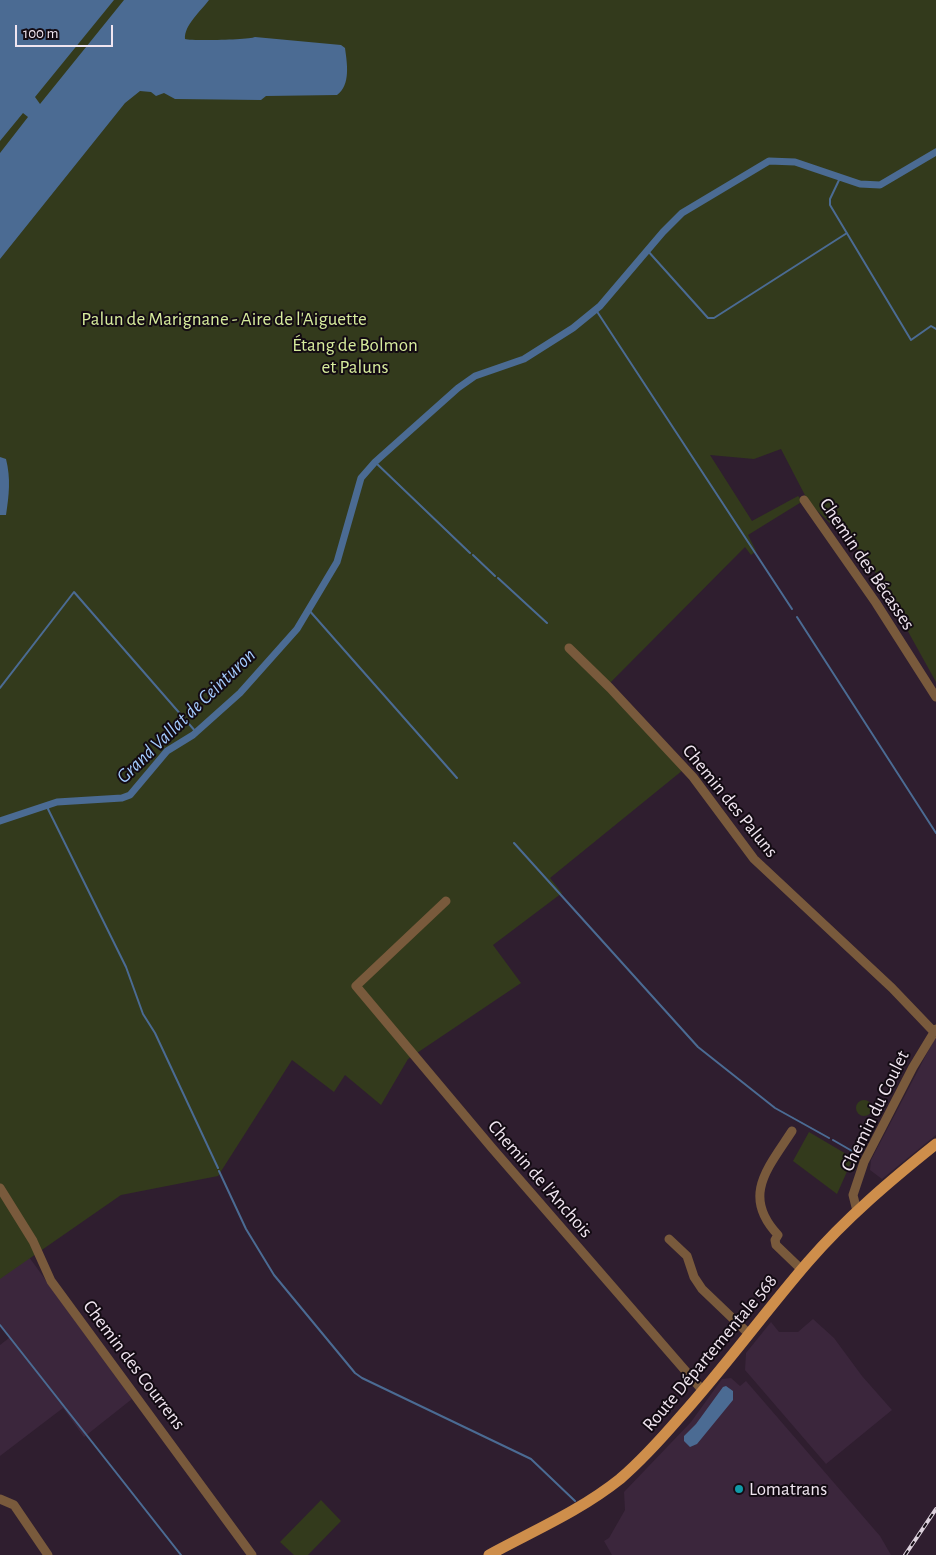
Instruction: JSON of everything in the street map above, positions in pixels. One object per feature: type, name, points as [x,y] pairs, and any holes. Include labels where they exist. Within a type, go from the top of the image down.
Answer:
[{"type":"main road","name":"Route Départementale 568","points":[[489,1555],[576,1510],[619,1480],[646,1456],[703,1392],[802,1270],[857,1211],[936,1144]]},
{"type":"street","name":"Chemin des Bécasses","points":[[804,500],[876,603],[936,697]]},
{"type":"street","name":"Chemin des Paluns","points":[[569,648],[610,688],[693,777],[754,859],[935,1030]]},
{"type":"street","name":"Chemin de l'Anchois","points":[[446,901],[356,986],[498,1156],[703,1392]]},
{"type":"street","name":"Chemin du Coulet","points":[[857,1211],[853,1195],[864,1162],[935,1030]]},
{"type":"street","points":[[792,1131],[761,1179],[760,1198],[765,1220],[778,1236],[775,1240],[776,1245],[802,1270]]},
{"type":"street","name":"Chemin des Courrens","points":[[0,1188],[33,1241],[51,1281],[252,1555]]},
{"type":"street","points":[[669,1239],[687,1256],[694,1277],[702,1289],[749,1334]]},
{"type":"street","points":[[0,1499],[14,1505],[48,1555]]},
{"type":"shaded area","points":[[936,1036],[936,1135],[882,1179],[870,1170],[871,1160]]},
{"type":"shaded area","points":[[29,1257],[132,1399],[84,1437],[63,1408],[0,1456],[0,1345],[9,1338],[0,1324],[0,1278]]},
{"type":"shaded area","name":"Lomatrans","points":[[813,1319],[834,1338],[862,1376],[892,1410],[826,1464],[745,1370],[746,1353],[771,1322],[779,1332],[798,1332]]},
{"type":"shaded area","name":"Lomatrans","points":[[731,1378],[740,1386],[746,1381],[880,1536],[891,1555],[612,1555],[604,1541],[609,1538],[625,1510],[624,1492],[691,1422],[722,1379]]},
{"type":"green space","name":"Étang de Bolmon et Paluns","points":[[0,0],[936,0],[936,682],[869,561],[809,503],[781,449],[754,459],[710,455],[752,521],[798,496],[803,501],[748,535],[756,551],[751,555],[745,547],[605,688],[683,770],[550,878],[562,893],[493,945],[521,983],[408,1059],[381,1105],[345,1075],[334,1092],[292,1060],[218,1176],[121,1195],[0,1279]]},
{"type":"green space","points":[[861,1100],[867,1100],[872,1105],[870,1114],[861,1116],[856,1111],[856,1105]]},
{"type":"green space","points":[[809,1132],[853,1158],[837,1194],[793,1161]]},
{"type":"green space","points":[[321,1500],[341,1521],[308,1555],[294,1555],[280,1542]]},
{"type":"water","points":[[0,0],[114,0],[35,97],[40,104],[124,0],[209,0],[190,23],[185,39],[220,40],[255,37],[341,45],[345,48],[346,80],[337,95],[266,96],[261,100],[175,99],[164,93],[156,96],[151,92],[140,91],[125,103],[0,259],[0,153],[28,117],[23,113],[0,141]]},
{"type":"water","points":[[0,457],[6,459],[9,473],[6,515],[0,515]]},
{"type":"water","points":[[726,1386],[733,1391],[733,1400],[697,1444],[690,1447],[684,1441],[684,1436],[696,1424],[723,1387]]},
{"type":"waterway","name":"Grand Vallat de Ceinturon","points":[[0,821],[57,802],[122,798],[130,795],[167,751],[193,735],[240,693],[297,629],[337,562],[361,478],[375,462],[458,388],[475,376],[524,359],[573,328],[600,306],[663,232],[682,213],[769,161],[795,162],[860,184],[880,185],[936,152]]},
{"type":"waterway","points":[[840,178],[830,199],[830,205],[911,340],[931,326],[936,329]]},
{"type":"waterway","points":[[647,250],[708,318],[714,318],[847,233]]},
{"type":"waterway","points":[[596,310],[792,609]]},
{"type":"waterway","points":[[375,462],[470,553]]},
{"type":"waterway","points":[[473,555],[495,576]]},
{"type":"waterway","points":[[498,578],[547,623]]},
{"type":"waterway","points":[[0,688],[74,592],[196,732]]},
{"type":"waterway","points":[[308,609],[457,778]]},
{"type":"waterway","points":[[797,617],[936,833]]},
{"type":"waterway","points":[[49,805],[48,809],[126,967],[143,1014],[155,1033],[218,1168]]},
{"type":"waterway","points":[[514,843],[698,1047],[775,1108],[829,1138]]},
{"type":"waterway","points":[[833,1140],[859,1155]]},
{"type":"waterway","points":[[219,1171],[246,1229],[274,1275],[355,1373],[531,1459],[575,1501]]},
{"type":"waterway","points":[[0,1325],[181,1555]]},
{"type":"railway","points":[[905,1555],[936,1509]]},
{"type":"place","name":"Lomatrans","points":[[739,1489]]},
{"type":"park label","name":"Palun de Marignane - Aire de l'Aiguette","points":[[224,319]]}]
